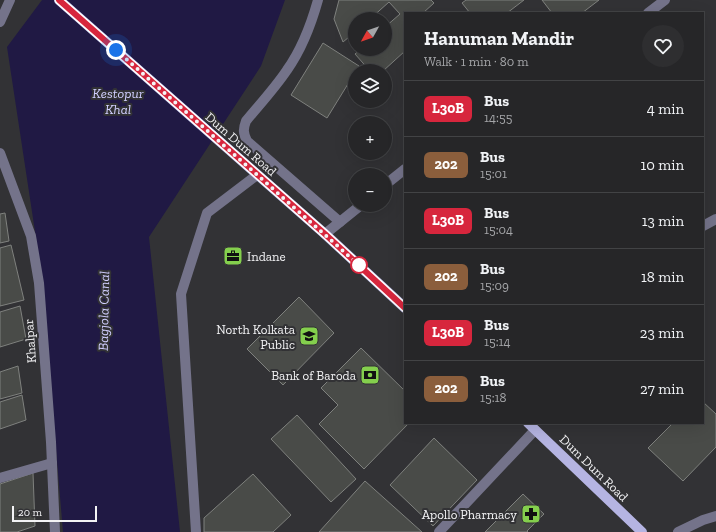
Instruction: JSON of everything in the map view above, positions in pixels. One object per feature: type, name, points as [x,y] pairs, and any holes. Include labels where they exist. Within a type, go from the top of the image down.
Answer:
[{"type":"main road","name":"Dum Dum Road","points":[[59,0],[325,234],[404,307]]},
{"type":"main road","name":"Dum Dum Road","points":[[531,426],[642,532]]},
{"type":"street","points":[[0,22],[10,0]]},
{"type":"street","points":[[318,0],[301,47],[287,71],[246,120],[243,128],[247,141],[340,222]]},
{"type":"street","points":[[649,12],[665,0]]},
{"type":"street","name":"Khalpar","points":[[0,153],[3,168],[31,236],[39,283],[52,463],[55,532]]},
{"type":"street","points":[[392,179],[404,170]]},
{"type":"street","points":[[196,532],[180,294],[207,213],[257,175]]},
{"type":"street","points":[[325,234],[352,212]]},
{"type":"street","points":[[704,225],[716,219]]},
{"type":"street","points":[[439,532],[531,426]]},
{"type":"street","points":[[0,478],[52,463]]},
{"type":"street","points":[[678,532],[703,520],[716,516]]},
{"type":"water","name":"Kestopur Khal","points":[[42,0],[285,0],[261,66],[149,237],[180,532],[63,532],[41,271],[7,47]]},
{"type":"building","points":[[339,0],[431,0],[434,3],[424,12],[404,12],[404,52],[391,64],[364,64],[357,56],[392,56],[392,21],[400,14],[389,2],[378,12],[348,12],[348,38],[343,42],[334,19]]},
{"type":"building","points":[[466,0],[524,0],[508,12],[469,12],[462,3]]},
{"type":"building","points":[[542,0],[599,0],[583,12],[551,12]]},
{"type":"building","points":[[323,43],[356,64],[348,64],[348,84],[327,118],[291,95]]},
{"type":"building","points":[[5,213],[9,241],[0,243],[0,214]]},
{"type":"building","points":[[11,245],[24,300],[0,306],[0,248]]},
{"type":"building","points":[[299,297],[334,333],[283,385],[247,349]]},
{"type":"building","points":[[20,306],[26,339],[0,347],[0,312]]},
{"type":"building","points":[[361,348],[404,390],[404,424],[408,424],[364,469],[319,424],[338,405],[321,388]]},
{"type":"building","points":[[18,366],[22,393],[0,399],[0,372]]},
{"type":"building","points":[[22,395],[26,420],[0,429],[0,402]]},
{"type":"building","points":[[704,403],[716,414],[716,447],[683,481],[648,448],[672,424],[704,424]]},
{"type":"building","points":[[297,415],[356,479],[331,502],[271,439]]},
{"type":"building","points":[[434,438],[477,480],[433,526],[390,485]]},
{"type":"building","points":[[33,473],[35,526],[17,532],[0,532],[0,484]]},
{"type":"building","points":[[253,474],[291,515],[273,532],[204,532],[204,518]]},
{"type":"building","points":[[365,481],[422,532],[319,532]]},
{"type":"building","points":[[523,494],[544,514],[527,531],[528,532],[485,532]]},
{"type":"bus line","name":"L30B","points":[[59,0],[325,234],[404,307]]},
{"type":"place","name":"Indane","points":[[233,256]]},
{"type":"place","name":"North Kolkata Public","points":[[309,336]]},
{"type":"place","name":"Bank of Baroda","points":[[370,375]]},
{"type":"place","name":"Apollo Pharmacy","points":[[531,514]]},
{"type":"route","points":[[116,50],[359,265]]},
{"type":"water label","name":"Bagjola Canal","points":[[104,311]]}]
